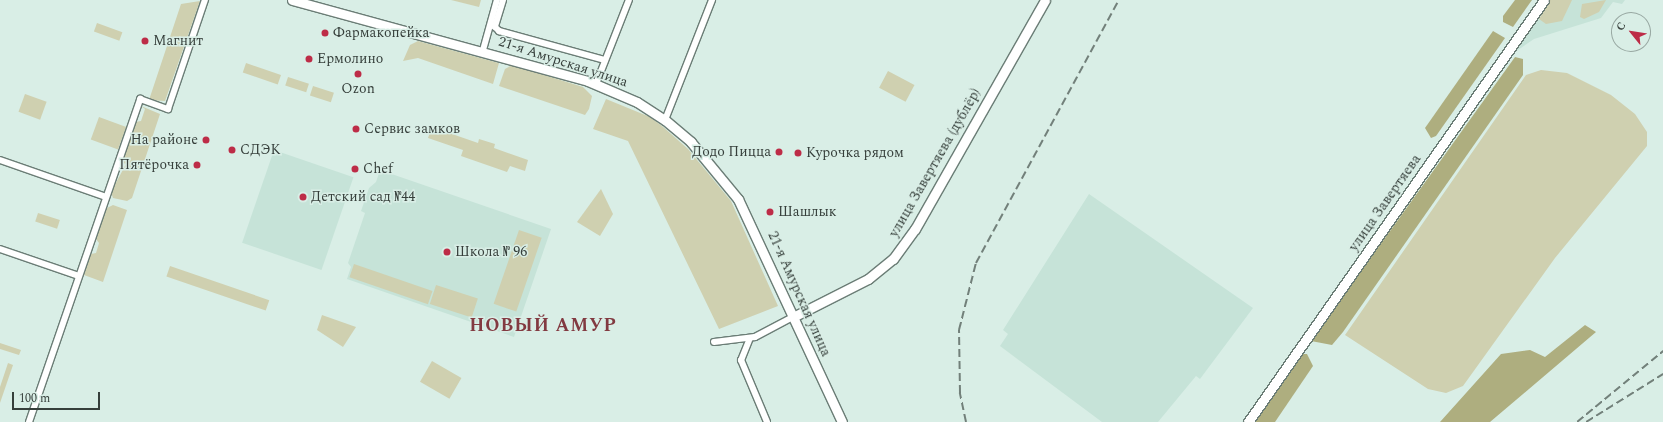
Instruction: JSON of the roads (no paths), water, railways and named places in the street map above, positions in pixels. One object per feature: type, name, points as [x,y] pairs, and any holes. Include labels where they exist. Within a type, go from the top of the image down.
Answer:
[{"type":"main road","name":"21-я Амурская улица","points":[[292,0],[483,50],[596,84],[637,102],[665,120],[691,142],[738,199],[842,422]]},
{"type":"main road","name":"улица Завертяева (дублёр)","points":[[793,317],[868,279],[897,255],[915,229],[1045,0]]},
{"type":"main road","name":"улица Завертяева","points":[[1248,422],[1544,0]]},
{"type":"street","points":[[29,422],[140,99],[168,109],[205,0]]},
{"type":"street","points":[[483,50],[497,0]]},
{"type":"street","points":[[503,0],[496,30],[605,60]]},
{"type":"street","points":[[596,84],[629,0]]},
{"type":"street","points":[[665,120],[712,0]]},
{"type":"street","points":[[0,160],[106,197]]},
{"type":"street","points":[[0,249],[79,276]]},
{"type":"street","points":[[714,342],[750,338],[793,317]]},
{"type":"street","points":[[750,338],[740,360],[767,422]]},
{"type":"railway","points":[[966,422],[960,393],[959,330],[976,263],[1119,0]]},
{"type":"railway","points":[[1577,422],[1663,351]]},
{"type":"railway","points":[[1586,422],[1663,374]]},
{"type":"place","name":"Фармакопейка","points":[[325,33]]},
{"type":"place","name":"Магнит","points":[[145,41]]},
{"type":"place","name":"Ермолино","points":[[309,59]]},
{"type":"place","name":"Ozon","points":[[358,74]]},
{"type":"place","name":"Сервис замков","points":[[356,129]]},
{"type":"place","name":"На районе","points":[[206,140]]},
{"type":"place","name":"СДЭК","points":[[232,150]]},
{"type":"place","name":"Додо Пицца","points":[[779,152]]},
{"type":"place","name":"Курочка рядом","points":[[798,153]]},
{"type":"place","name":"Пятёрочка","points":[[197,165]]},
{"type":"place","name":"Chef","points":[[355,169]]},
{"type":"place","name":"Детский сад №44","points":[[303,197]]},
{"type":"place","name":"Шашлык","points":[[770,212]]},
{"type":"place","name":"Школа № 96","points":[[447,252]]},
{"type":"district","name":"НОВЫЙ АМУР","points":[[543,326]]}]
